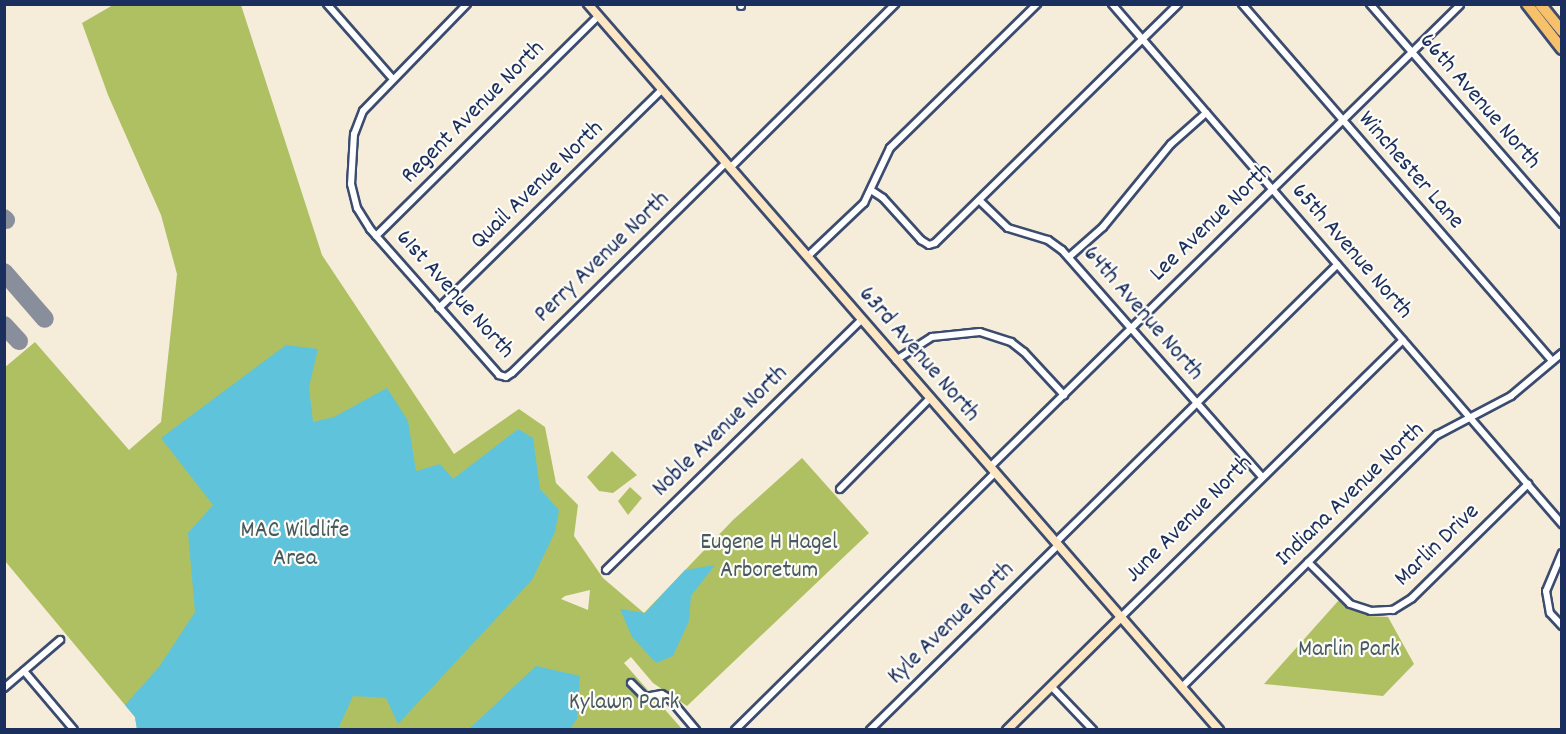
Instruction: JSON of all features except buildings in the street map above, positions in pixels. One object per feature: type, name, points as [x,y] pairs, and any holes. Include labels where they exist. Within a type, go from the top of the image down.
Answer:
[{"type":"highway","points":[[1527,4],[1562,49]]},
{"type":"highway","points":[[1540,4],[1562,31]]},
{"type":"street","points":[[327,4],[392,78]]},
{"type":"street","points":[[455,4],[461,11]]},
{"type":"street","name":"61st Avenue North","points":[[467,4],[392,78],[358,120],[352,149],[353,196],[362,219],[376,236],[499,375],[506,377]]},
{"type":"street","name":"63rd Avenue North","points":[[588,4],[1219,729]]},
{"type":"street","name":"Perry Avenue North","points":[[506,377],[895,4]]},
{"type":"street","points":[[807,257],[856,213],[871,189],[890,148],[1037,4]]},
{"type":"street","name":"65th Avenue North","points":[[1112,4],[1562,524]]},
{"type":"street","points":[[871,189],[928,245],[979,200],[1178,4]]},
{"type":"street","name":"Winchester Lane","points":[[1242,4],[1552,361]]},
{"type":"street","name":"66th Avenue North","points":[[1370,4],[1562,224]]},
{"type":"street","name":"Lee Avenue North","points":[[735,729],[993,470],[1131,327],[1460,5]]},
{"type":"street","name":"Regent Avenue North","points":[[376,236],[598,16]]},
{"type":"street","name":"Quail Avenue North","points":[[439,308],[662,90]]},
{"type":"street","points":[[1069,257],[1103,227],[1171,144],[1206,112]]},
{"type":"street","name":"64th Avenue North","points":[[979,200],[1008,228],[1048,240],[1069,257],[1261,476]]},
{"type":"street","name":"Kyle Avenue North","points":[[870,729],[1196,402],[1338,265]]},
{"type":"street","name":"Noble Avenue North","points":[[606,570],[861,320]]},
{"type":"street","points":[[896,360],[932,337],[980,332],[1011,342],[1024,352],[1064,395]]},
{"type":"street","name":"June Avenue North","points":[[1007,729],[1261,476],[1403,340]]},
{"type":"street","name":"Indiana Avenue North","points":[[1182,687],[1437,435],[1469,416],[1511,396],[1562,353]]},
{"type":"street","points":[[840,489],[930,398]]},
{"type":"street","name":"Marlin Drive","points":[[1308,562],[1350,604],[1371,611],[1393,609],[1412,598],[1528,484]]},
{"type":"street","points":[[1562,553],[1546,591],[1550,613],[1562,626]]},
{"type":"street","points":[[4,688],[60,640]]},
{"type":"street","points":[[24,671],[74,729]]},
{"type":"street","points":[[631,683],[645,697],[662,694],[669,698],[696,729]]},
{"type":"street","points":[[1051,686],[1093,729]]},
{"type":"green space","name":"MAC Wildlife Area","points":[[113,5],[241,5],[322,255],[454,454],[519,409],[545,427],[556,483],[578,505],[574,536],[603,578],[644,613],[733,520],[802,458],[869,533],[687,706],[653,683],[631,657],[624,663],[682,729],[137,729],[135,717],[5,561],[4,368],[35,342],[129,450],[161,422],[177,274],[161,215],[108,95],[82,23]],"holes":[[[590,590],[588,610],[561,599]]]},
{"type":"green space","points":[[612,451],[637,475],[613,493],[599,491],[587,477]]},
{"type":"green space","points":[[630,487],[642,498],[628,515],[618,501]]},
{"type":"green space","name":"Marlin Park","points":[[1339,600],[1368,616],[1388,617],[1414,664],[1383,696],[1264,684]]},
{"type":"water","points":[[286,345],[318,349],[309,387],[313,422],[334,417],[387,388],[408,421],[416,471],[440,464],[453,479],[518,429],[533,438],[540,489],[559,510],[555,532],[532,580],[398,724],[386,698],[353,696],[338,729],[137,729],[135,717],[125,705],[159,667],[195,612],[188,533],[213,505],[161,438]]},
{"type":"water","points":[[715,565],[691,596],[689,621],[673,656],[656,663],[632,637],[620,609],[645,613],[685,570]]},
{"type":"water","points":[[536,666],[580,676],[577,719],[570,729],[469,729]]},
{"type":"taxiway","points":[[4,272],[45,319]]},
{"type":"taxiway","points":[[4,325],[19,341]]},
{"type":"park label","name":"Eugene H Hagel Arboretum","points":[[769,558]]},
{"type":"park label","name":"Kylawn Park","points":[[624,704]]}]
